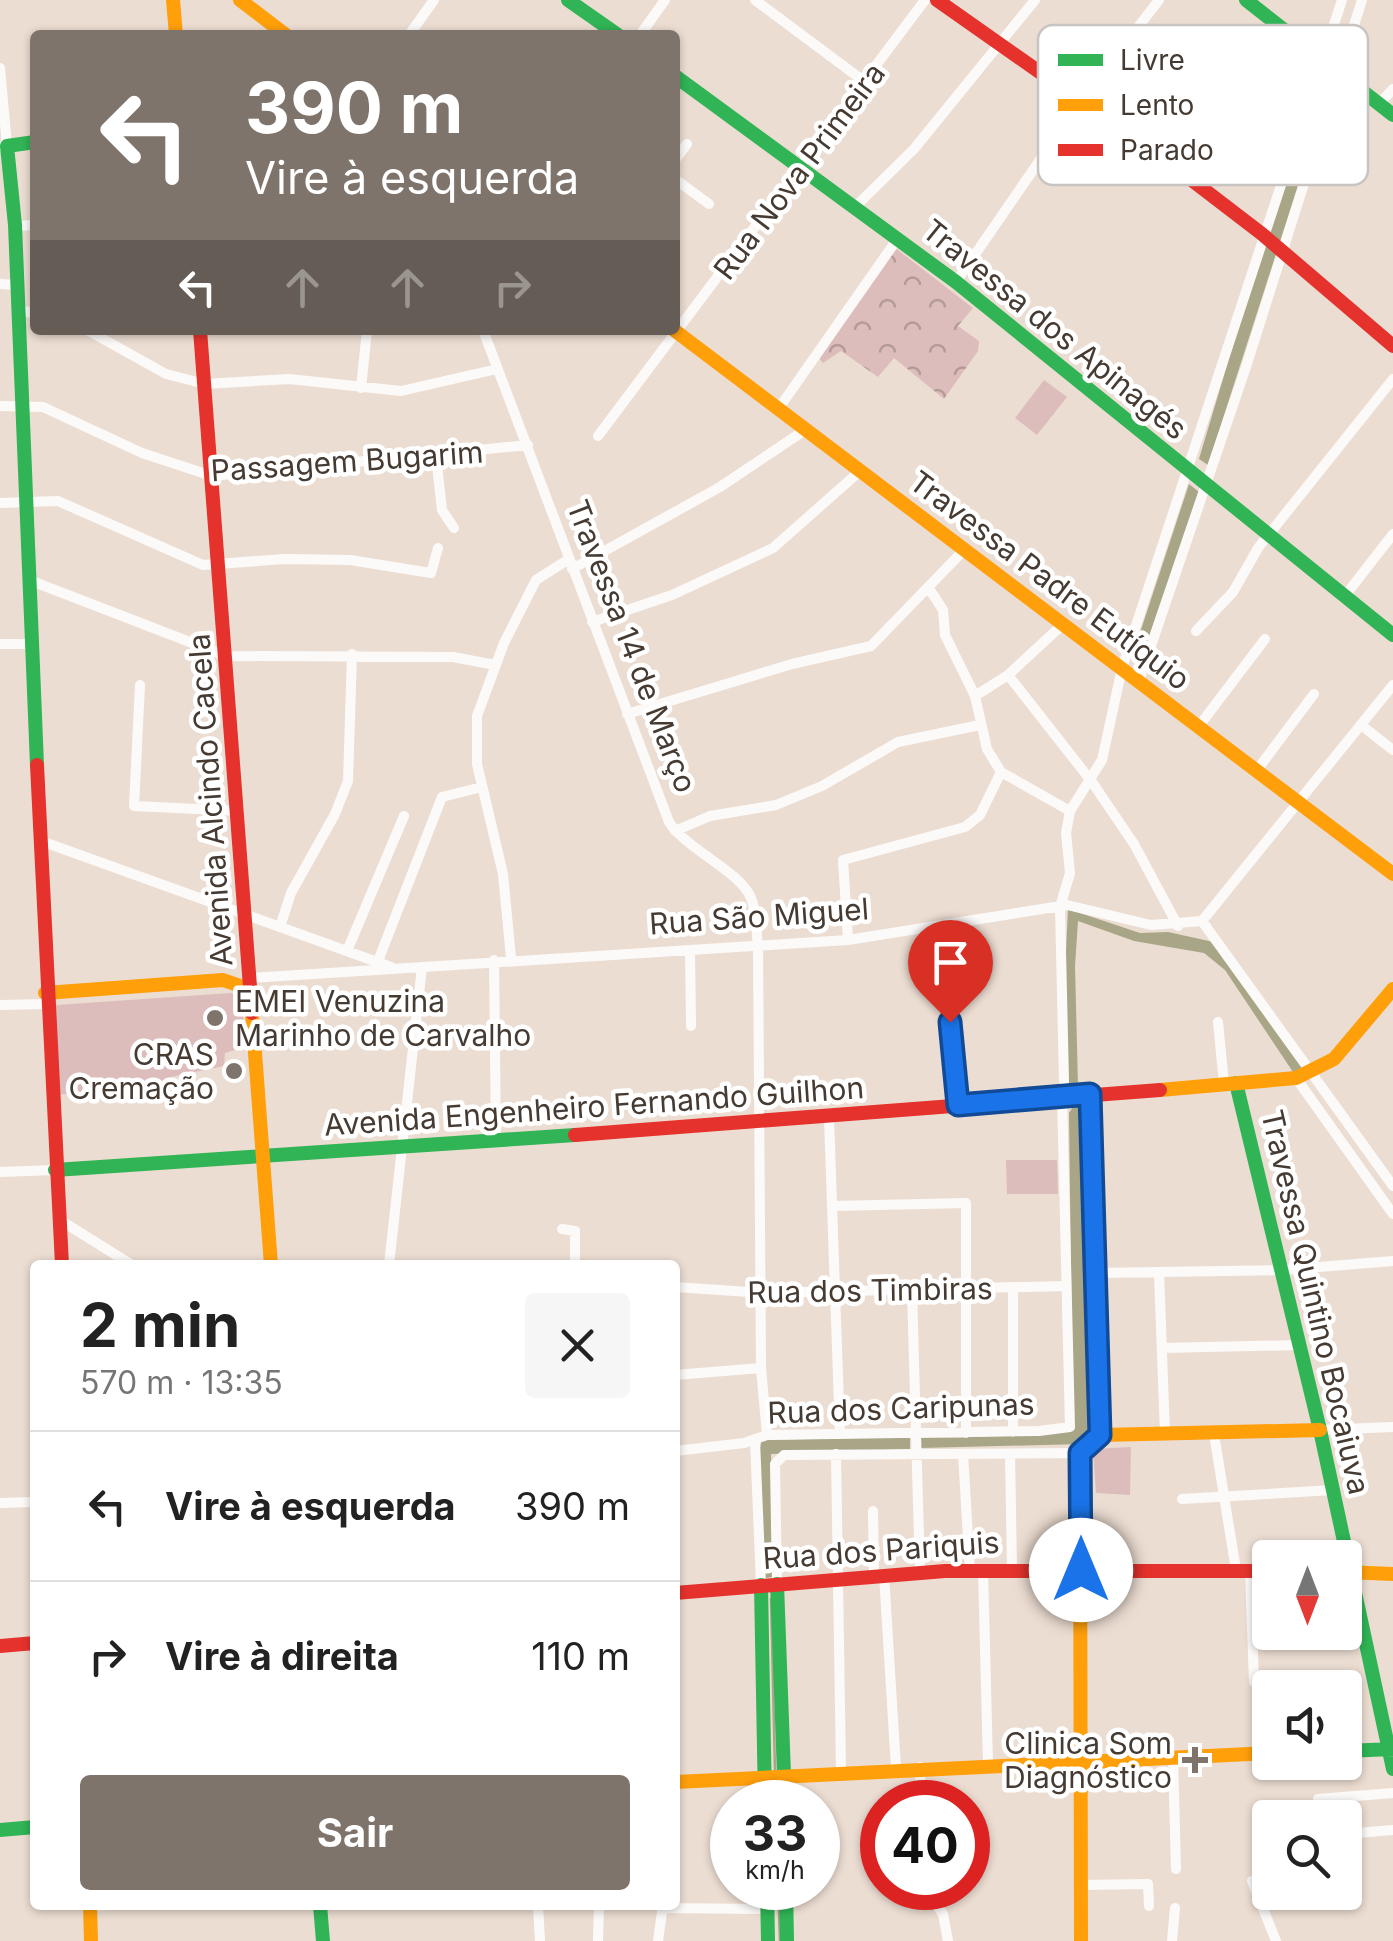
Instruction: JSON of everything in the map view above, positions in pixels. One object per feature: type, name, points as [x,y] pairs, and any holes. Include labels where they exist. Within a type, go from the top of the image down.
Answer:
[{"type":"street","points":[[240,0],[279,30]]},
{"type":"street","points":[[413,30],[434,0]]},
{"type":"street","points":[[568,0],[611,30]]},
{"type":"street","points":[[644,30],[665,0]]},
{"type":"street","points":[[755,0],[865,82]]},
{"type":"street","name":"Rua Nova Primeira","points":[[680,326],[802,169],[925,0]]},
{"type":"street","points":[[937,0],[1038,71]]},
{"type":"street","points":[[855,207],[914,149],[1035,0]]},
{"type":"street","points":[[1140,25],[1159,0]]},
{"type":"street","points":[[1246,0],[1278,25]]},
{"type":"street","points":[[1334,25],[1342,0]]},
{"type":"street","points":[[1354,25],[1362,0]]},
{"type":"street","points":[[174,1],[176,30]]},
{"type":"street","points":[[0,71],[17,285],[46,999],[62,1260]]},
{"type":"street","name":"Travessa dos Apinagés","points":[[680,80],[956,282],[1393,635]]},
{"type":"street","points":[[1379,104],[1393,89]]},
{"type":"street","points":[[1368,95],[1393,115]]},
{"type":"street","points":[[4,146],[30,143]]},
{"type":"street","points":[[680,153],[687,144]]},
{"type":"street","points":[[956,282],[1038,163]]},
{"type":"street","points":[[680,183],[709,204]]},
{"type":"street","points":[[1194,185],[1262,234],[1393,346]]},
{"type":"street","points":[[1065,1286],[1063,1088],[1070,872],[1066,834],[1070,811],[1092,783],[1104,754],[1122,668],[1279,185]]},
{"type":"street","points":[[1138,681],[1303,185]]},
{"type":"street","points":[[780,408],[898,238]]},
{"type":"street","points":[[0,284],[17,285]]},
{"type":"street","points":[[18,309],[30,313]]},
{"type":"street","name":"Travessa Padre Eutíquio","points":[[680,334],[1257,770],[1344,844],[1393,874]]},
{"type":"street","points":[[96,335],[166,374],[204,384],[289,379],[362,388],[430,387],[497,369]]},
{"type":"street","name":"Avenida Alcindo Cacela","points":[[200,335],[252,977],[270,1260]]},
{"type":"street","points":[[362,388],[367,335]]},
{"type":"street","name":"Travessa 14 de Março","points":[[485,335],[674,831],[746,889],[753,902],[758,946],[764,1293],[761,1368],[767,1435]]},
{"type":"street","name":"Rua Nova Primeira","points":[[598,436],[673,335]]},
{"type":"street","points":[[1196,631],[1233,592],[1270,535],[1393,378]]},
{"type":"street","name":"Passagem Bugarim","points":[[0,406],[44,408],[180,468],[212,476],[528,445]]},
{"type":"street","points":[[510,958],[503,874],[475,749],[476,716],[495,665],[536,580],[720,486],[805,430]]},
{"type":"street","points":[[436,456],[442,510],[454,528]]},
{"type":"street","points":[[592,622],[672,595],[773,548],[860,471]]},
{"type":"street","points":[[0,503],[58,501],[186,561],[219,564],[350,560],[431,572],[438,548]]},
{"type":"street","points":[[1344,597],[1393,534]]},
{"type":"street","points":[[627,714],[792,664],[871,646],[964,550]]},
{"type":"street","points":[[29,580],[226,656],[454,656],[495,665]]},
{"type":"street","points":[[928,587],[943,610],[950,648],[975,696],[980,725],[1000,772],[1070,811]]},
{"type":"street","points":[[975,696],[1008,676],[1062,625]]},
{"type":"street","points":[[1199,726],[1265,639]]},
{"type":"street","points":[[0,644],[34,644]]},
{"type":"street","points":[[280,926],[290,894],[336,814],[348,781],[352,654]]},
{"type":"street","points":[[1008,676],[1134,844],[1178,926]]},
{"type":"street","points":[[140,685],[134,806],[239,812]]},
{"type":"street","points":[[1393,685],[1202,921],[1393,1186]]},
{"type":"street","points":[[1257,770],[1314,694]]},
{"type":"street","points":[[674,831],[710,816],[776,806],[822,786],[898,742],[980,725]]},
{"type":"street","points":[[1361,725],[1393,750]]},
{"type":"street","points":[[848,940],[843,860],[965,827],[980,815],[1000,772]]},
{"type":"street","points":[[378,962],[442,797],[482,787]]},
{"type":"street","points":[[348,951],[404,816]]},
{"type":"street","points":[[40,841],[396,969]]},
{"type":"street","name":"Rua São Miguel","points":[[0,1005],[252,977],[848,940],[1068,906],[1152,925],[1178,926],[1202,921]]},
{"type":"street","points":[[690,950],[691,1026]]},
{"type":"street","points":[[494,960],[496,1140]]},
{"type":"street","points":[[390,1260],[422,968]]},
{"type":"street","name":"Rua São Miguel","points":[[223,980],[252,977]]},
{"type":"street","name":"Avenida Engenheiro Fernando Guilhon","points":[[0,1172],[264,1158],[830,1118],[958,1105],[1063,1088],[1090,1094],[1296,1078],[1312,1073],[1342,1052],[1393,989]]},
{"type":"street","points":[[947,990],[958,1105]]},
{"type":"street","points":[[1218,1022],[1230,1084]]},
{"type":"street","points":[[1296,1078],[1393,1214]]},
{"type":"street","name":"Travessa Quintino Bocaiuva","points":[[1230,1084],[1282,1270],[1320,1430],[1341,1540]]},
{"type":"street","points":[[1090,1094],[1100,1435]]},
{"type":"street","points":[[830,1118],[840,1434]]},
{"type":"street","points":[[832,1206],[965,1201],[966,1433]]},
{"type":"street","points":[[60,1220],[124,1260]]},
{"type":"street","points":[[562,1228],[576,1231],[575,1260]]},
{"type":"street","points":[[1094,1273],[1282,1270],[1393,1262]]},
{"type":"street","points":[[1160,1273],[1165,1434]]},
{"type":"street","name":"Rua dos Timbiras","points":[[680,1287],[764,1293],[1065,1286]]},
{"type":"street","name":"Rua dos Caripunas","points":[[680,1450],[767,1435],[1013,1432],[1070,1426],[1065,1286]]},
{"type":"street","points":[[1013,1288],[1013,1432]]},
{"type":"street","points":[[912,1291],[920,1573]]},
{"type":"street","points":[[1162,1348],[1300,1345]]},
{"type":"street","points":[[680,1375],[761,1368]]},
{"type":"street","points":[[1081,1941],[1080,1453],[1100,1435],[1393,1427]]},
{"type":"street","points":[[1214,1434],[1224,1500],[1243,1570],[1253,1670]]},
{"type":"street","points":[[754,1440],[784,1780]]},
{"type":"street","name":"Rua dos Caripunas","points":[[769,1584],[776,1464],[786,1454],[1080,1453]]},
{"type":"street","points":[[836,1454],[841,1770]]},
{"type":"street","points":[[964,1454],[976,1570],[988,1764]]},
{"type":"street","points":[[1010,1454],[1012,1570]]},
{"type":"street","points":[[1182,1499],[1224,1500],[1333,1490]]},
{"type":"street","points":[[0,1503],[30,1502]]},
{"type":"street","points":[[873,1511],[896,1768]]},
{"type":"street","name":"Rua dos Pariquis","points":[[680,1593],[976,1570],[1252,1570]]},
{"type":"street","points":[[1362,1573],[1393,1574]]},
{"type":"street","points":[[764,1780],[769,1584]]},
{"type":"street","name":"Travessa Quintino Bocaiuva","points":[[1362,1635],[1393,1769]]},
{"type":"street","points":[[0,1646],[30,1643]]},
{"type":"street","points":[[1362,1751],[1391,1750]]},
{"type":"street","points":[[680,1782],[841,1770],[1252,1754]]},
{"type":"street","points":[[1174,1756],[1176,1869]]},
{"type":"street","points":[[920,1767],[920,1780]]},
{"type":"street","points":[[1318,1799],[1393,1793]]},
{"type":"street","points":[[0,1830],[30,1827]]},
{"type":"street","points":[[1362,1833],[1393,1830]]},
{"type":"street","points":[[1080,1884],[1148,1884],[1149,1906]]},
{"type":"street","points":[[680,1907],[710,1907]]},
{"type":"street","points":[[1172,1941],[1175,1908]]},
{"type":"street","points":[[90,1910],[91,1941]]},
{"type":"street","points":[[320,1910],[323,1941]]},
{"type":"street","points":[[538,1910],[540,1941]]},
{"type":"street","points":[[598,1941],[599,1910]]},
{"type":"street","points":[[658,1941],[662,1910]]},
{"type":"street","points":[[768,1910],[768,1941]]},
{"type":"street","points":[[786,1910],[787,1941]]},
{"type":"street","points":[[938,1910],[948,1926],[948,1941]]},
{"type":"street","points":[[1264,1910],[1276,1941]]},
{"type":"green space","points":[[894,247],[973,308],[958,326],[979,341],[978,351],[944,399],[894,358],[878,377],[841,351],[823,363],[819,358]]},
{"type":"green space","points":[[1044,380],[1067,397],[1037,435],[1015,418]]},
{"type":"green space","points":[[231,993],[242,997],[245,1047],[225,1053],[224,1066],[166,1078],[158,1084],[57,1095],[56,1005]]},
{"type":"green space","points":[[1006,1160],[1057,1160],[1058,1194],[1007,1194]]},
{"type":"green space","points":[[1131,1447],[1130,1495],[1096,1493],[1093,1449]]},
{"type":"shaded area","points":[[1284,185],[1298,185],[1208,465],[1199,459]]},
{"type":"shaded area","points":[[1189,484],[1199,492],[1141,664],[1132,657]]},
{"type":"shaded area","points":[[1068,909],[1140,933],[1168,932],[1218,943],[1306,1067],[1293,1072],[1225,970],[1204,953],[1134,941],[1078,921],[1078,1086],[1069,1088],[1064,993]]},
{"type":"shaded area","points":[[1073,1107],[1081,1107],[1087,1117],[1095,1425],[1082,1444],[920,1448],[920,1438],[1007,1436],[1073,1426],[1069,1113]]},
{"type":"shaded area","points":[[910,1437],[910,1449],[771,1454],[774,1577],[765,1578],[758,1455],[762,1440]]},
{"type":"waterway","points":[[771,1599],[775,1771]]},
{"type":"waterway","points":[[779,1910],[780,1941]]},
{"type":"traffic: fast","points":[[568,0],[611,30]]},
{"type":"traffic: fast","points":[[1246,0],[1278,25]]},
{"type":"traffic: fast","points":[[680,80],[956,282],[1393,635]]},
{"type":"traffic: fast","points":[[1368,95],[1393,115]]},
{"type":"traffic: fast","points":[[30,143],[7,146],[15,225],[37,765]]},
{"type":"traffic: fast","points":[[1236,1083],[1320,1430],[1393,1769]]},
{"type":"traffic: fast","points":[[55,1170],[575,1135]]},
{"type":"traffic: fast","points":[[777,1584],[784,1780]]},
{"type":"traffic: fast","points":[[761,1585],[765,1780]]},
{"type":"traffic: fast","points":[[1362,1750],[1393,1749]]},
{"type":"traffic: fast","points":[[0,1830],[30,1827]]},
{"type":"traffic: fast","points":[[320,1910],[323,1941]]},
{"type":"traffic: fast","points":[[767,1910],[768,1941]]},
{"type":"traffic: fast","points":[[786,1910],[787,1941]]},
{"type":"traffic: slow","points":[[173,0],[176,30]]},
{"type":"traffic: slow","points":[[240,0],[279,30]]},
{"type":"traffic: slow","points":[[680,335],[1393,874]]},
{"type":"traffic: slow","points":[[45,993],[223,980],[252,990]]},
{"type":"traffic: slow","points":[[1160,1090],[1296,1078],[1334,1059],[1393,989]]},
{"type":"traffic: slow","points":[[252,1013],[271,1260]]},
{"type":"traffic: slow","points":[[1081,1941],[1080,1453],[1101,1435],[1320,1430]]},
{"type":"traffic: slow","points":[[1362,1573],[1393,1574]]},
{"type":"traffic: slow","points":[[680,1782],[1252,1754]]},
{"type":"traffic: slow","points":[[90,1910],[91,1941]]},
{"type":"traffic: jam","points":[[937,0],[1038,71]]},
{"type":"traffic: jam","points":[[1198,185],[1393,346]]},
{"type":"traffic: jam","points":[[200,335],[252,1013]]},
{"type":"traffic: jam","points":[[37,765],[62,1260]]},
{"type":"traffic: jam","points":[[575,1135],[1160,1090]]},
{"type":"traffic: jam","points":[[680,1593],[945,1571],[1252,1571]]},
{"type":"traffic: jam","points":[[0,1646],[30,1643]]},
{"type":"place","name":"EMEI Venuzina Marinho de Carvalho","points":[[215,1018]]},
{"type":"place","name":"CRAS Cremação","points":[[234,1071]]},
{"type":"place","name":"Clinica Som Diagnóstico","points":[[1195,1760]]},
{"type":"route","points":[[950,1022],[958,1105],[1090,1094],[1100,1435],[1080,1453],[1081,1570]]}]
